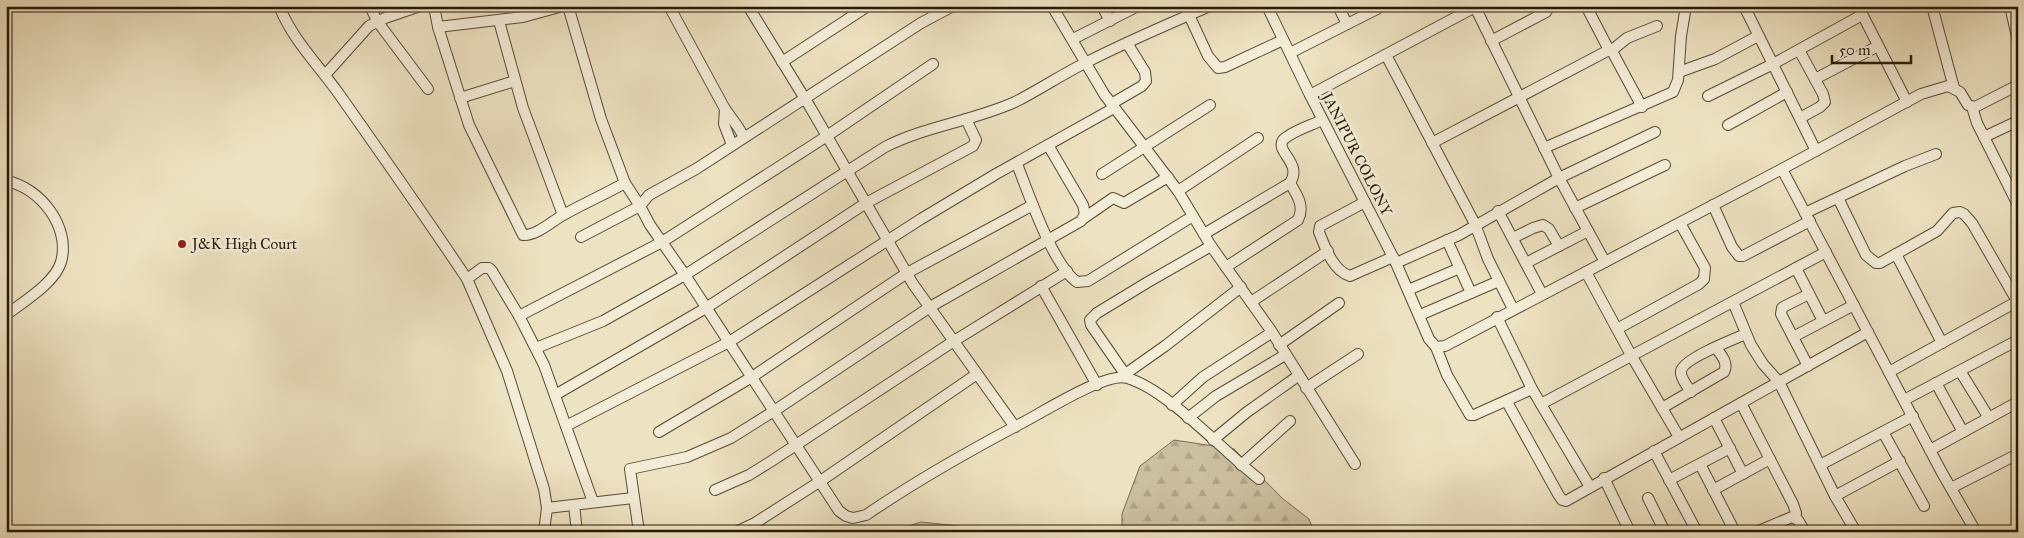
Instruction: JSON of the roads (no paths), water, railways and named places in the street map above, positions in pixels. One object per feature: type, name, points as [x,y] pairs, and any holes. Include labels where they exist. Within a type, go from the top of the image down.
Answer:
[{"type":"street","points":[[370,6],[376,21],[428,88]]},
{"type":"street","points":[[325,75],[361,34],[376,21],[420,6]]},
{"type":"street","points":[[434,6],[438,27],[469,125],[523,234],[527,235],[540,229],[563,214],[625,184]]},
{"type":"street","points":[[438,27],[499,21],[563,6]]},
{"type":"street","points":[[568,6],[601,119],[625,184],[819,482],[839,511],[846,516],[861,516],[958,456],[1084,389],[1122,376],[1165,346],[1241,287]]},
{"type":"street","points":[[669,6],[725,109],[744,137]]},
{"type":"street","points":[[782,62],[868,6]]},
{"type":"street","points":[[581,237],[640,206],[650,195],[696,169],[921,23],[953,6]]},
{"type":"street","points":[[1052,6],[1073,39],[1085,63],[1113,106],[1178,191],[1211,246],[1271,332],[1355,464]]},
{"type":"street","points":[[1102,6],[1110,21]]},
{"type":"street","points":[[1073,39],[1138,6]]},
{"type":"street","points":[[536,348],[603,321],[685,275],[894,142],[1015,102],[1085,63],[1210,6]]},
{"type":"street","name":"JANIPUR COLONY","points":[[1267,6],[1322,120],[1395,260],[1429,339],[1436,347],[1447,375],[1470,415],[1507,402]]},
{"type":"street","points":[[1338,6],[1347,24]]},
{"type":"street","points":[[1491,41],[1546,12],[1550,6]]},
{"type":"street","points":[[1586,6],[1642,107]]},
{"type":"street","points":[[1544,148],[1673,92],[1677,86],[1681,36],[1686,6]]},
{"type":"street","points":[[1757,6],[1745,9],[1816,151]]},
{"type":"street","points":[[1932,6],[1954,88],[1968,105],[1972,107],[1984,137],[2017,201]]},
{"type":"street","points":[[2010,6],[2018,41]]},
{"type":"street","points":[[1310,95],[1476,7],[1559,178],[1604,262]]},
{"type":"street","points":[[752,8],[907,273],[1015,427]]},
{"type":"street","points":[[1290,54],[1377,9]]},
{"type":"street","points":[[281,10],[298,43],[325,75],[467,279],[507,371],[544,489],[547,508],[544,532]]},
{"type":"street","points":[[1708,96],[1799,50],[1860,11],[1907,102]]},
{"type":"street","points":[[1189,15],[1208,56],[1218,68],[1225,67],[1283,40]]},
{"type":"street","points":[[499,21],[515,81],[563,214]]},
{"type":"street","points":[[1432,143],[1519,96],[1610,51],[1627,38],[1657,26]]},
{"type":"street","points":[[1679,72],[1715,59],[1758,36]]},
{"type":"street","points":[[566,426],[729,342],[888,240],[1113,106],[1142,86],[1146,81],[1145,72],[1127,43]]},
{"type":"street","points":[[1815,79],[1878,46]]},
{"type":"street","points":[[1799,50],[1825,102],[1820,107],[1800,118]]},
{"type":"street","points":[[1386,55],[1475,224],[1488,259],[1513,309]]},
{"type":"street","points":[[520,316],[662,242],[827,136],[934,64]]},
{"type":"street","points":[[460,98],[515,81]]},
{"type":"street","points":[[1972,107],[2018,85]]},
{"type":"street","points":[[1436,347],[1445,346],[1907,102],[1939,87],[1948,86],[1954,88]]},
{"type":"street","points":[[1728,125],[1787,92]]},
{"type":"street","points":[[1102,174],[1210,105]]},
{"type":"street","points":[[725,109],[724,124],[732,145]]},
{"type":"street","points":[[555,395],[706,308],[866,203],[973,146],[976,140],[966,119]]},
{"type":"street","points":[[1204,234],[1290,183],[1294,169],[1282,148],[1283,141],[1290,134],[1322,120]]},
{"type":"street","points":[[1984,137],[2018,121]]},
{"type":"street","points":[[1365,202],[1320,226],[1319,232],[1336,267],[1341,272],[1350,276],[1447,240],[1559,178],[1655,132]]},
{"type":"street","points":[[1178,191],[1258,138]]},
{"type":"street","points":[[1048,145],[1083,206],[1085,211],[1084,218]]},
{"type":"street","points":[[1713,206],[1732,247],[1739,256],[1743,256],[1838,198],[1905,166],[1936,154]]},
{"type":"street","points":[[1016,164],[1048,241],[1067,271],[1078,282],[1088,281],[1193,216]]},
{"type":"street","points":[[1575,208],[1664,165]]},
{"type":"street","points":[[1782,169],[1930,450],[1976,532]]},
{"type":"street","points":[[639,532],[630,474],[632,468],[677,460],[699,453],[731,438],[930,307],[1048,241],[1110,199],[1116,198],[1124,203],[1168,177]]},
{"type":"street","points":[[6,182],[30,192],[47,205],[61,233],[62,250],[61,263],[51,278],[6,315]]},
{"type":"street","points":[[1226,267],[1298,220],[1302,210],[1301,204],[1290,183]]},
{"type":"street","points":[[1838,198],[1869,259],[1876,263],[1880,263],[1936,231],[1953,214],[1960,212],[1964,214],[1972,223],[2017,301],[1890,372]]},
{"type":"street","points":[[659,432],[752,377],[907,273],[1032,205]]},
{"type":"street","points":[[1498,211],[1542,294]]},
{"type":"street","points":[[1617,329],[1704,280],[1705,268],[1680,223]]},
{"type":"street","points":[[1513,238],[1533,228],[1543,226],[1549,229],[1559,246]]},
{"type":"street","points":[[1526,264],[1588,231]]},
{"type":"street","points":[[1447,240],[1471,293]]},
{"type":"street","points":[[1211,246],[1148,282],[1091,318],[1091,325],[1122,376],[1154,391],[1259,479]]},
{"type":"street","points":[[1251,302],[1328,251]]},
{"type":"street","points":[[1541,404],[1826,252]]},
{"type":"street","points":[[1896,254],[1942,342]]},
{"type":"street","points":[[467,279],[482,268],[489,268],[520,316],[536,348],[555,395],[593,502]]},
{"type":"street","points":[[1408,290],[1460,268]]},
{"type":"street","points":[[1796,268],[1823,321]]},
{"type":"street","points":[[715,490],[749,475],[954,341],[1067,271]]},
{"type":"street","points":[[1586,272],[1679,438]]},
{"type":"street","points":[[1420,315],[1499,281]]},
{"type":"street","points":[[1041,286],[1097,385]]},
{"type":"street","points":[[1808,366],[1782,317],[1781,311],[1785,306],[1809,294]]},
{"type":"street","points":[[1732,302],[1746,334],[1763,364],[1779,382],[1835,496],[1856,532]]},
{"type":"street","points":[[1279,345],[1339,303]]},
{"type":"street","points":[[1793,337],[1854,305]]},
{"type":"street","points":[[1497,317],[1532,389],[1590,487]]},
{"type":"street","points":[[1172,405],[1203,377],[1271,332]]},
{"type":"street","points":[[1532,389],[1507,402],[1560,498],[1565,500],[1571,499],[1604,478],[1868,332]]},
{"type":"street","points":[[1691,392],[1682,377],[1682,367],[1692,359],[1746,334]]},
{"type":"street","points":[[1904,400],[2018,340]]},
{"type":"street","points":[[1662,408],[1718,376],[1726,369],[1725,362],[1716,348]]},
{"type":"street","points":[[1306,388],[1358,354]]},
{"type":"street","points":[[1188,418],[1216,396],[1285,355]]},
{"type":"street","points":[[1960,371],[1989,418]]},
{"type":"street","points":[[736,532],[756,523],[819,482],[977,374]]},
{"type":"street","points":[[1213,440],[1247,412],[1298,376]]},
{"type":"street","points":[[1936,383],[1963,432]]},
{"type":"street","points":[[1741,403],[1795,509],[1795,518],[1805,532]]},
{"type":"street","points":[[1930,450],[2016,403]]},
{"type":"street","points":[[1820,465],[1913,416]]},
{"type":"street","points":[[1714,418],[1742,474]]},
{"type":"street","points":[[1241,465],[1290,420]]},
{"type":"street","points":[[1883,432],[1924,506]]},
{"type":"street","points":[[1669,480],[1730,448]]},
{"type":"street","points":[[1654,452],[1697,532]]},
{"type":"street","points":[[1951,488],[2018,454]]},
{"type":"street","points":[[1713,490],[1770,459]]},
{"type":"street","points":[[1835,496],[1900,462]]},
{"type":"street","points":[[1700,464],[1735,532]]},
{"type":"street","points":[[1604,478],[1630,532]]},
{"type":"street","points":[[547,508],[633,498]]},
{"type":"street","points":[[1648,498],[1665,532]]},
{"type":"street","points":[[574,505],[577,532]]},
{"type":"street","points":[[1756,532],[1788,518],[1795,518]]},
{"type":"place","name":"J&K High Court","points":[[182,244]]}]
